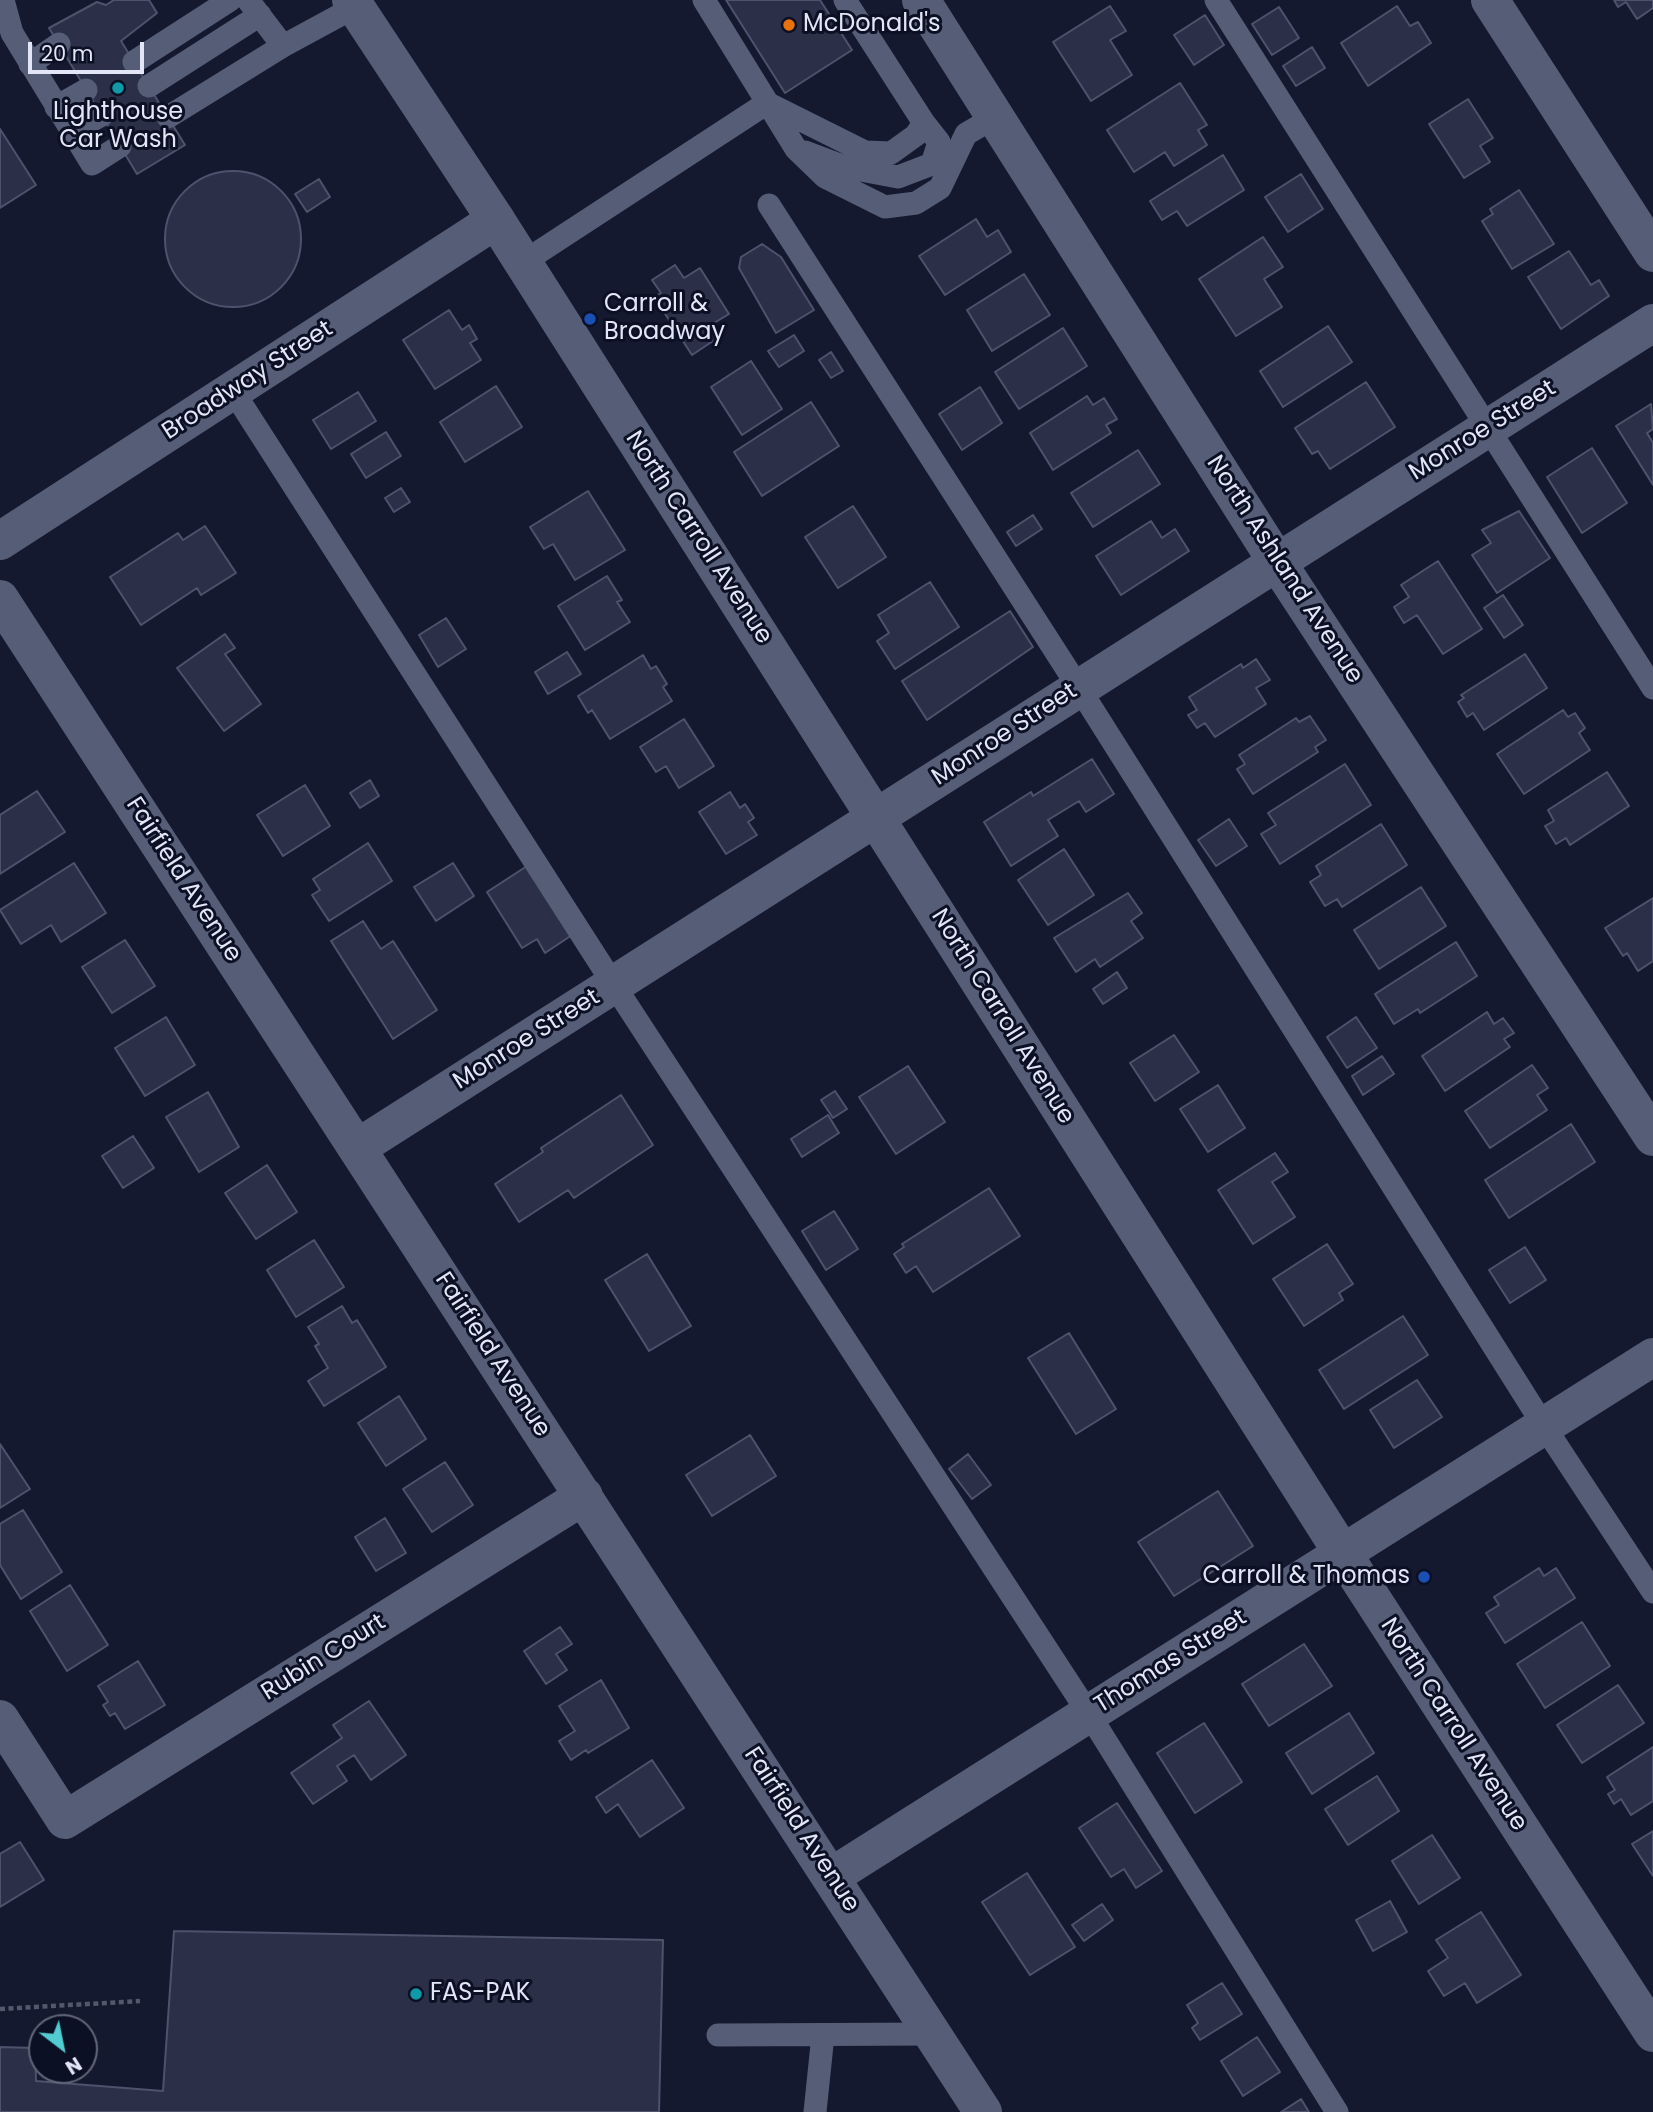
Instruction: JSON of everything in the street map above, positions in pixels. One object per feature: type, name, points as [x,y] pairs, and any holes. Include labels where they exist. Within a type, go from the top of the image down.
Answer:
[{"type":"street","name":"North Ashland Avenue","points":[[921,0],[981,126],[1277,562],[1653,1137]]},
{"type":"street","points":[[1490,0],[1653,253]]},
{"type":"street","name":"North Carroll Avenue","points":[[353,3],[496,220],[1342,1554],[1653,2034]]},
{"type":"street","name":"Broadway Street","points":[[0,541],[496,220]]},
{"type":"street","name":"Monroe Street","points":[[357,1148],[1653,323]]},
{"type":"street","name":"Fairfield Avenue","points":[[0,599],[983,2112]]},
{"type":"street","name":"Thomas Street","points":[[832,1876],[1653,1357]]},
{"type":"street","name":"Rubin Court","points":[[0,1718],[65,1820],[584,1496]]},
{"type":"lane","points":[[3,0],[12,33],[92,164],[121,146]]},
{"type":"lane","points":[[134,62],[230,0]]},
{"type":"lane","points":[[704,0],[796,149],[825,177],[885,207],[916,203],[940,188],[981,126]]},
{"type":"lane","points":[[796,149],[845,167],[898,177],[932,164],[939,142],[845,0]]},
{"type":"lane","points":[[1216,0],[1486,429],[1653,688]]},
{"type":"lane","points":[[168,117],[353,3]]},
{"type":"lane","points":[[149,86],[254,8],[283,46]]},
{"type":"lane","points":[[30,64],[59,44]]},
{"type":"lane","points":[[57,107],[86,90]]},
{"type":"lane","points":[[767,103],[865,152],[891,153],[916,135],[924,123]]},
{"type":"lane","points":[[522,263],[767,103]]},
{"type":"lane","points":[[71,132],[102,115]]},
{"type":"lane","points":[[769,205],[1079,688],[1544,1426],[1653,1592]]},
{"type":"lane","points":[[233,391],[614,985],[1089,1714],[1337,2112]]},
{"type":"lane","points":[[718,2035],[933,2034]]},
{"type":"lane","points":[[815,2112],[823,2035]]},
{"type":"path","points":[[0,2009],[139,2001]]},
{"type":"building","name":"Lighthouse Car Wash","points":[[114,0],[149,0],[157,13],[121,41],[185,145],[137,174],[49,28],[97,2],[106,5]]},
{"type":"building","name":"McDonald's","points":[[726,0],[820,0],[852,50],[785,93]]},
{"type":"building","points":[[1614,0],[1653,0],[1653,8],[1637,19],[1626,2],[1618,7]]},
{"type":"building","points":[[1110,6],[1126,31],[1110,40],[1132,75],[1091,101],[1053,42]]},
{"type":"building","points":[[1397,6],[1410,26],[1418,22],[1431,43],[1368,86],[1341,43]]},
{"type":"building","points":[[1279,7],[1299,38],[1272,55],[1252,24]]},
{"type":"building","points":[[1205,15],[1224,45],[1194,65],[1174,35]]},
{"type":"building","points":[[1312,47],[1325,68],[1296,86],[1283,66]]},
{"type":"building","points":[[1180,83],[1207,125],[1198,130],[1207,145],[1174,166],[1165,152],[1134,172],[1107,130]]},
{"type":"building","points":[[1468,99],[1493,138],[1480,146],[1490,162],[1464,178],[1429,124]]},
{"type":"building","points":[[0,129],[36,185],[0,208]]},
{"type":"building","points":[[1223,155],[1244,190],[1187,226],[1177,211],[1162,220],[1150,201]]},
{"type":"building","points":[[233,171],[259,176],[281,191],[296,213],[301,239],[296,265],[281,287],[259,302],[233,307],[207,302],[185,287],[170,265],[165,239],[170,213],[185,191],[207,176]]},
{"type":"building","points":[[1301,174],[1323,209],[1288,232],[1265,197]]},
{"type":"building","points":[[319,179],[330,197],[307,212],[295,194]]},
{"type":"building","points":[[1519,190],[1554,244],[1512,269],[1482,221],[1493,214],[1490,209]]},
{"type":"building","points":[[976,219],[987,237],[998,230],[1011,252],[945,295],[919,256]]},
{"type":"building","points":[[1263,237],[1283,267],[1264,279],[1282,307],[1236,336],[1199,279]]},
{"type":"building","points":[[762,244],[781,257],[814,310],[776,333],[739,268],[741,257]]},
{"type":"building","points":[[1569,251],[1591,285],[1599,280],[1609,296],[1561,329],[1528,277]]},
{"type":"building","points":[[675,265],[684,278],[700,268],[729,314],[714,323],[722,335],[692,355],[654,297],[661,293],[652,280]]},
{"type":"building","points":[[1024,274],[1050,315],[992,351],[967,310]]},
{"type":"building","points":[[449,310],[462,330],[469,325],[477,339],[470,343],[481,360],[435,389],[403,340]]},
{"type":"building","points":[[1328,326],[1352,362],[1283,407],[1260,371]]},
{"type":"building","points":[[1063,328],[1087,366],[1019,409],[995,372]]},
{"type":"building","points":[[794,335],[804,351],[779,367],[768,351]]},
{"type":"building","points":[[831,352],[843,371],[831,378],[819,360]]},
{"type":"building","points":[[751,361],[782,409],[742,435],[711,387]]},
{"type":"building","points":[[1366,382],[1395,427],[1330,469],[1318,451],[1312,454],[1295,428]]},
{"type":"building","points":[[496,386],[522,427],[465,462],[440,422]]},
{"type":"building","points":[[980,387],[1002,423],[962,450],[939,414]]},
{"type":"building","points":[[358,392],[376,421],[331,449],[313,420]]},
{"type":"building","points":[[1087,396],[1093,405],[1104,398],[1117,419],[1106,425],[1111,433],[1053,470],[1030,433]]},
{"type":"building","points":[[811,402],[839,446],[762,496],[734,452]]},
{"type":"building","points":[[1651,404],[1653,429],[1647,433],[1653,443],[1653,485],[1616,426]]},
{"type":"building","points":[[386,432],[401,456],[366,478],[351,454]]},
{"type":"building","points":[[1592,448],[1627,503],[1582,533],[1547,477]]},
{"type":"building","points":[[1138,450],[1160,484],[1093,527],[1071,493]]},
{"type":"building","points":[[401,488],[410,502],[394,512],[385,498]]},
{"type":"building","points":[[588,491],[625,550],[575,580],[553,544],[544,549],[530,527]]},
{"type":"building","points":[[853,506],[886,557],[838,588],[805,537]]},
{"type":"building","points":[[1519,511],[1550,558],[1497,593],[1472,555],[1491,543],[1482,530]]},
{"type":"building","points":[[1033,515],[1042,529],[1016,546],[1007,532]]},
{"type":"building","points":[[1151,521],[1162,538],[1175,529],[1189,551],[1121,595],[1096,556]]},
{"type":"building","points":[[205,526],[236,573],[201,595],[197,588],[141,625],[110,577],[178,533],[183,540]]},
{"type":"building","points":[[1438,561],[1482,629],[1443,654],[1417,615],[1404,623],[1394,607],[1409,597],[1401,585]]},
{"type":"building","points":[[607,576],[622,600],[617,602],[630,622],[585,650],[558,606]]},
{"type":"building","points":[[930,582],[959,627],[895,669],[877,641],[889,633],[878,615]]},
{"type":"building","points":[[1503,595],[1523,625],[1504,638],[1484,608]]},
{"type":"building","points":[[1010,611],[1033,647],[927,720],[902,681]]},
{"type":"building","points":[[446,618],[466,649],[438,667],[419,635]]},
{"type":"building","points":[[225,634],[235,648],[225,654],[261,704],[224,731],[177,668]]},
{"type":"building","points":[[567,652],[581,674],[548,694],[535,672]]},
{"type":"building","points":[[1525,654],[1547,688],[1484,730],[1473,713],[1467,717],[1458,702],[1464,698],[1461,695]]},
{"type":"building","points":[[643,655],[651,669],[656,666],[667,684],[663,687],[672,701],[610,739],[592,710],[588,713],[578,696]]},
{"type":"building","points":[[1256,659],[1270,680],[1256,688],[1266,704],[1215,737],[1205,723],[1197,728],[1188,715],[1197,710],[1189,697],[1241,664],[1243,668]]},
{"type":"building","points":[[1563,710],[1568,717],[1575,713],[1585,728],[1579,733],[1590,750],[1524,794],[1497,754]]},
{"type":"building","points":[[1310,716],[1326,740],[1315,747],[1318,752],[1253,794],[1237,769],[1245,764],[1239,755],[1296,718],[1299,722]]},
{"type":"building","points":[[684,719],[714,766],[679,788],[666,766],[656,772],[640,747]]},
{"type":"building","points":[[1092,759],[1114,794],[1086,812],[1079,801],[1048,820],[1058,836],[1011,866],[984,822],[1031,792],[1033,796]]},
{"type":"building","points":[[1345,764],[1371,805],[1280,864],[1261,834],[1276,825],[1268,813]]},
{"type":"building","points":[[1607,772],[1629,806],[1570,845],[1566,838],[1556,844],[1545,826],[1554,821],[1548,810]]},
{"type":"building","points":[[370,780],[379,796],[360,808],[350,793]]},
{"type":"building","points":[[305,785],[330,826],[283,856],[257,815]]},
{"type":"building","points":[[37,791],[65,832],[0,874],[0,815]]},
{"type":"building","points":[[730,792],[740,808],[745,804],[754,818],[748,822],[757,835],[726,854],[699,812]]},
{"type":"building","points":[[1229,819],[1247,846],[1216,866],[1198,840]]},
{"type":"building","points":[[1381,824],[1407,865],[1342,907],[1337,899],[1325,906],[1310,882],[1321,875],[1316,866]]},
{"type":"building","points":[[368,843],[392,881],[329,921],[312,895],[320,890],[313,879]]},
{"type":"building","points":[[1064,849],[1094,895],[1048,925],[1018,880]]},
{"type":"building","points":[[74,863],[106,913],[61,942],[51,925],[21,944],[0,910]]},
{"type":"building","points":[[453,863],[474,896],[436,921],[414,887]]},
{"type":"building","points":[[527,866],[572,935],[545,953],[537,939],[522,948],[487,892]]},
{"type":"building","points":[[1421,887],[1446,926],[1379,969],[1354,930]]},
{"type":"building","points":[[1128,893],[1142,913],[1131,921],[1143,938],[1100,967],[1095,959],[1076,972],[1054,938]]},
{"type":"building","points":[[1653,898],[1653,961],[1638,971],[1627,953],[1623,956],[1605,928]]},
{"type":"building","points":[[363,921],[381,949],[393,941],[437,1010],[393,1039],[331,941]]},
{"type":"building","points":[[125,940],[155,986],[112,1013],[82,967]]},
{"type":"building","points":[[1456,942],[1477,976],[1420,1013],[1418,1009],[1394,1024],[1375,994]]},
{"type":"building","points":[[1117,972],[1127,988],[1103,1004],[1093,989]]},
{"type":"building","points":[[1487,1012],[1494,1024],[1503,1018],[1514,1033],[1504,1039],[1510,1047],[1445,1091],[1422,1056]]},
{"type":"building","points":[[166,1017],[195,1065],[145,1096],[115,1048]]},
{"type":"building","points":[[1356,1017],[1377,1048],[1347,1068],[1327,1037]]},
{"type":"building","points":[[1174,1035],[1199,1072],[1155,1101],[1130,1063]]},
{"type":"building","points":[[1382,1056],[1394,1074],[1363,1095],[1352,1076]]},
{"type":"building","points":[[1532,1065],[1548,1088],[1537,1095],[1547,1110],[1490,1148],[1465,1111]]},
{"type":"building","points":[[908,1066],[945,1122],[896,1154],[859,1097]]},
{"type":"building","points":[[1218,1085],[1245,1128],[1208,1152],[1180,1109]]},
{"type":"building","points":[[835,1091],[847,1109],[833,1118],[821,1100]]},
{"type":"building","points":[[208,1092],[239,1147],[199,1172],[166,1117]]},
{"type":"building","points":[[621,1095],[653,1145],[574,1198],[568,1190],[519,1222],[495,1184],[543,1152],[541,1148]]},
{"type":"building","points":[[828,1115],[839,1133],[802,1157],[791,1139]]},
{"type":"building","points":[[1571,1124],[1595,1162],[1509,1218],[1485,1180]]},
{"type":"building","points":[[133,1136],[154,1168],[123,1188],[102,1156]]},
{"type":"building","points":[[1275,1153],[1288,1172],[1272,1182],[1295,1217],[1253,1244],[1218,1190]]},
{"type":"building","points":[[267,1165],[297,1212],[256,1239],[225,1193]]},
{"type":"building","points":[[989,1188],[1020,1236],[933,1292],[916,1266],[906,1273],[894,1254],[904,1247],[902,1244]]},
{"type":"building","points":[[834,1211],[858,1249],[826,1270],[802,1231]]},
{"type":"building","points":[[314,1240],[344,1287],[296,1317],[267,1270]]},
{"type":"building","points":[[1327,1244],[1353,1284],[1339,1293],[1343,1300],[1304,1326],[1273,1279]]},
{"type":"building","points":[[1525,1247],[1546,1280],[1510,1303],[1489,1270]]},
{"type":"building","points":[[647,1254],[691,1326],[649,1351],[605,1280]]},
{"type":"building","points":[[342,1306],[352,1323],[357,1320],[386,1367],[324,1406],[308,1381],[328,1368],[315,1346],[319,1344],[308,1327]]},
{"type":"building","points":[[1403,1316],[1428,1355],[1344,1409],[1319,1370]]},
{"type":"building","points":[[1069,1333],[1116,1409],[1076,1434],[1028,1358]]},
{"type":"building","points":[[1417,1380],[1442,1417],[1394,1448],[1370,1410]]},
{"type":"building","points":[[399,1396],[426,1439],[386,1466],[358,1423]]},
{"type":"building","points":[[750,1435],[776,1476],[712,1516],[686,1475]]},
{"type":"building","points":[[0,1444],[30,1489],[0,1508]]},
{"type":"building","points":[[968,1454],[991,1485],[972,1499],[949,1469]]},
{"type":"building","points":[[445,1462],[473,1505],[432,1532],[403,1489]]},
{"type":"building","points":[[1218,1491],[1253,1546],[1174,1596],[1138,1542]]},
{"type":"building","points":[[23,1510],[62,1572],[21,1599],[0,1565],[0,1524]]},
{"type":"building","points":[[385,1518],[406,1553],[376,1571],[355,1537]]},
{"type":"building","points":[[1539,1568],[1544,1576],[1556,1568],[1575,1598],[1505,1643],[1486,1613],[1499,1605],[1494,1597]]},
{"type":"building","points":[[70,1585],[108,1645],[67,1671],[30,1611]]},
{"type":"building","points":[[1582,1622],[1610,1666],[1545,1708],[1517,1664]]},
{"type":"building","points":[[560,1627],[572,1644],[556,1654],[567,1670],[546,1684],[524,1651]]},
{"type":"building","points":[[1304,1644],[1332,1686],[1269,1726],[1242,1684]]},
{"type":"building","points":[[138,1661],[165,1705],[125,1729],[115,1713],[110,1716],[103,1705],[108,1702],[98,1686]]},
{"type":"building","points":[[601,1680],[629,1728],[571,1760],[559,1741],[575,1731],[559,1706]]},
{"type":"building","points":[[1618,1685],[1644,1723],[1582,1763],[1557,1725]]},
{"type":"building","points":[[369,1701],[406,1755],[371,1780],[354,1755],[337,1766],[347,1781],[313,1804],[291,1773],[342,1738],[333,1725]]},
{"type":"building","points":[[1349,1713],[1374,1753],[1312,1794],[1286,1753]]},
{"type":"building","points":[[1204,1723],[1242,1782],[1195,1813],[1157,1753]]},
{"type":"building","points":[[1653,1747],[1653,1801],[1631,1815],[1621,1799],[1614,1804],[1608,1794],[1615,1790],[1607,1777]]},
{"type":"building","points":[[652,1760],[684,1808],[640,1837],[618,1804],[606,1813],[596,1797]]},
{"type":"building","points":[[1377,1776],[1399,1811],[1348,1845],[1325,1809]]},
{"type":"building","points":[[1117,1803],[1162,1871],[1136,1888],[1124,1869],[1111,1877],[1079,1828]]},
{"type":"building","points":[[1653,1831],[1653,1876],[1632,1844]]},
{"type":"building","points":[[1432,1835],[1460,1878],[1419,1904],[1392,1861]]},
{"type":"building","points":[[20,1842],[44,1880],[0,1907],[0,1854]]},
{"type":"building","points":[[1027,1873],[1075,1947],[1030,1975],[982,1902]]},
{"type":"building","points":[[1390,1901],[1407,1932],[1373,1951],[1356,1920]]},
{"type":"building","points":[[1102,1904],[1113,1920],[1084,1941],[1072,1925]]},
{"type":"building","points":[[1481,1912],[1521,1975],[1477,2003],[1465,1983],[1444,1996],[1428,1971],[1448,1958],[1436,1940]]},
{"type":"building","name":"FAS-PAK","points":[[174,1931],[663,1940],[659,2112],[0,2112],[0,2047],[28,2048],[28,2084],[74,2084],[163,2091]]},
{"type":"building","points":[[1222,1983],[1242,2014],[1200,2040],[1192,2028],[1198,2023],[1187,2005]]},
{"type":"building","points":[[1257,2037],[1280,2072],[1243,2096],[1221,2061]]},
{"type":"building","points":[[1301,2099],[1309,2112],[1281,2112]]},
{"type":"place","name":"McDonald's","points":[[789,25]]},
{"type":"place","name":"Lighthouse Car Wash","points":[[118,88]]},
{"type":"place","name":"Carroll & Broadway","points":[[590,319]]},
{"type":"place","name":"Carroll & Thomas","points":[[1424,1577]]},
{"type":"place","name":"FAS-PAK","points":[[416,1994]]}]
